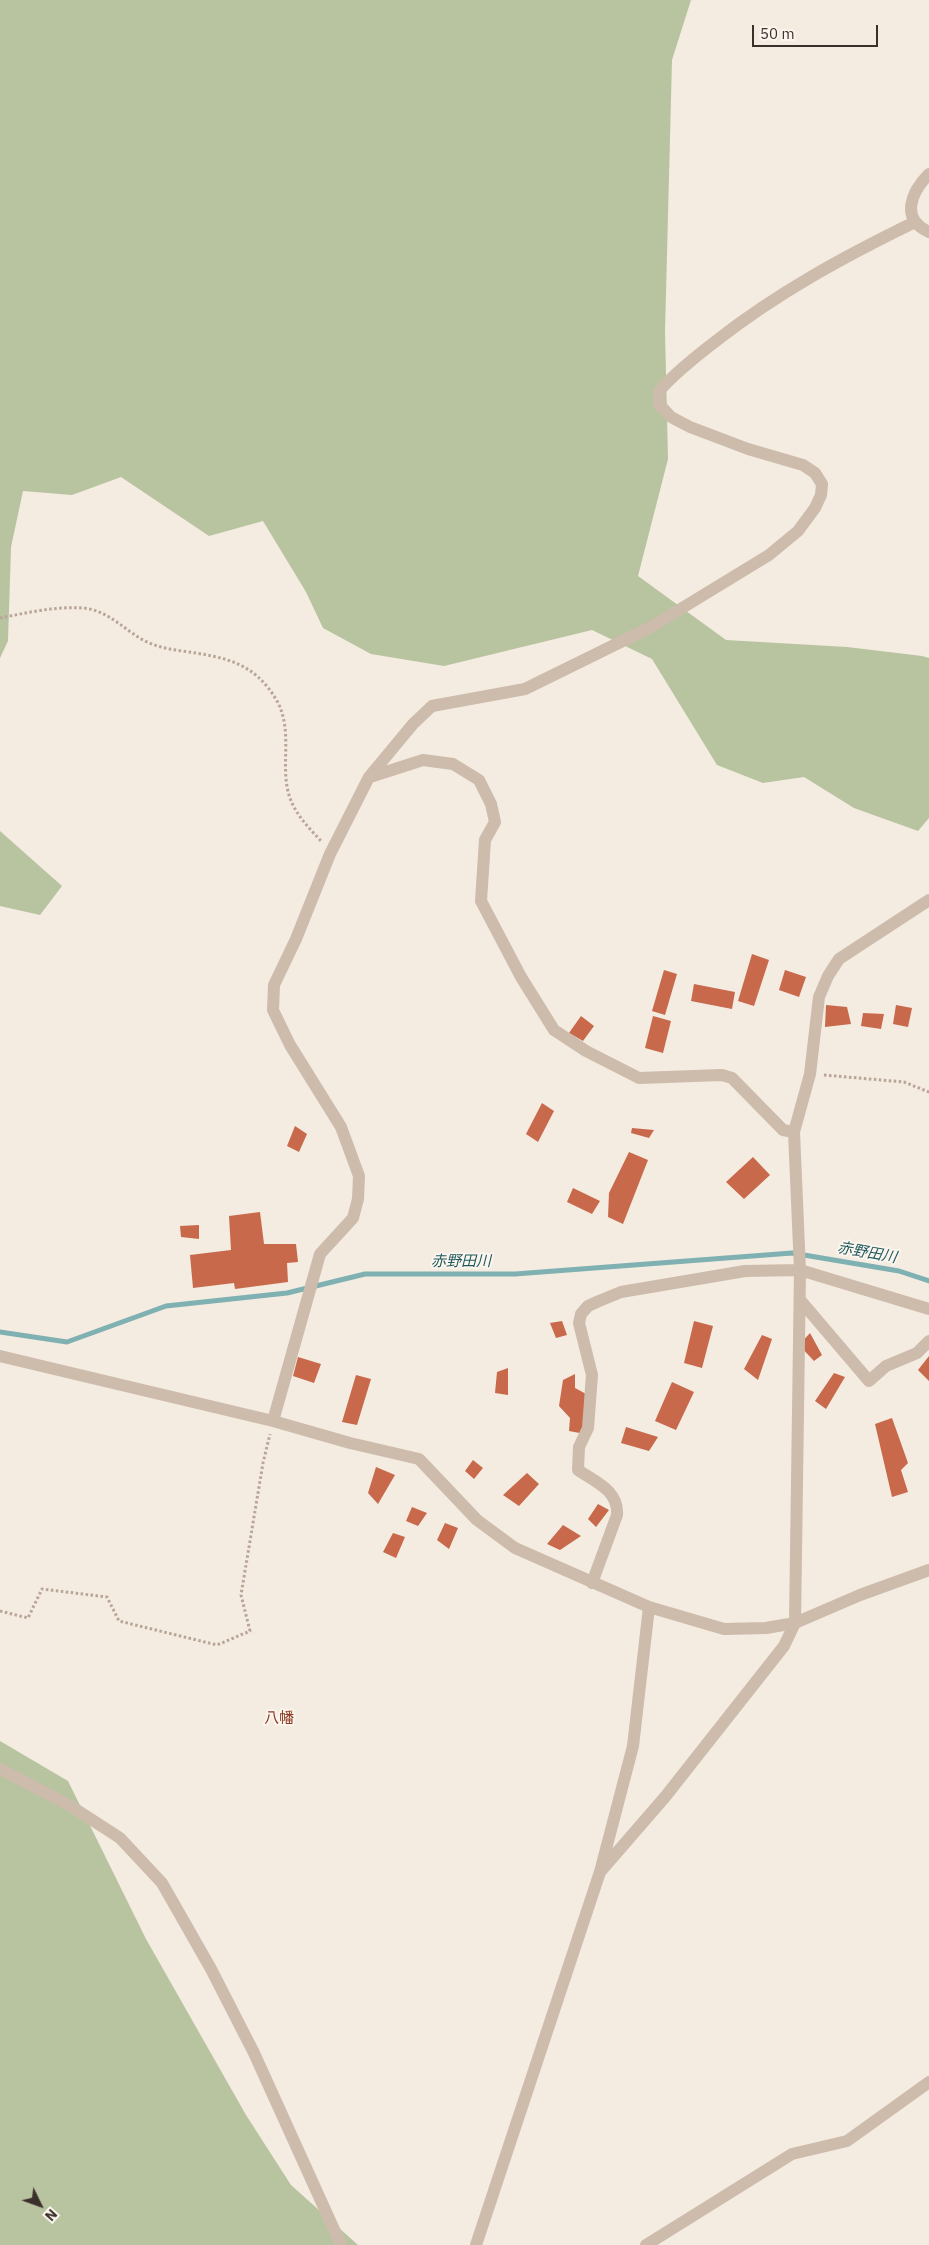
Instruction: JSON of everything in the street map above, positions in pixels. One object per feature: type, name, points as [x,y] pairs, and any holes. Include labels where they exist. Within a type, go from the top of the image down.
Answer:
[{"type":"street","points":[[929,174],[920,183],[913,197],[910,211],[915,222],[929,232]]},
{"type":"street","points":[[273,1421],[311,1280],[320,1254],[353,1218],[358,1199],[359,1176],[341,1127],[290,1044],[273,1010],[274,985],[296,939],[330,854],[370,777],[413,724],[432,706],[526,689],[556,675],[651,626],[769,555],[798,531],[815,508],[821,495],[822,484],[815,473],[803,465],[748,449],[690,427],[671,417],[659,404],[659,391],[676,372],[746,317],[845,256],[915,222]]},
{"type":"street","points":[[370,777],[424,760],[454,764],[479,780],[490,804],[495,822],[485,840],[480,901],[521,977],[554,1030],[586,1052],[639,1078],[722,1075],[732,1078],[783,1130],[794,1132]]},
{"type":"street","points":[[600,1872],[665,1797],[784,1646],[794,1623],[800,1267],[794,1132],[810,1074],[819,997],[828,976],[839,959],[929,900]]},
{"type":"street","points":[[592,1583],[617,1515],[618,1505],[610,1491],[578,1470],[579,1447],[588,1428],[592,1375],[579,1323],[581,1314],[588,1306],[621,1292],[745,1271],[800,1267],[929,1308]]},
{"type":"street","points":[[800,1300],[869,1381],[886,1366],[917,1353],[929,1341]]},
{"type":"street","points":[[0,1356],[273,1421],[350,1443],[419,1459],[477,1520],[515,1548],[649,1607],[724,1629],[766,1628],[794,1623],[860,1595],[929,1570]]},
{"type":"street","points":[[476,2245],[600,1872],[633,1746],[649,1607]]},
{"type":"street","points":[[0,1769],[69,1805],[120,1838],[162,1882],[211,1969],[254,2053],[341,2245]]},
{"type":"street","points":[[646,2245],[792,2154],[847,2141],[929,2082]]},
{"type":"path","points":[[0,618],[40,610],[83,608],[103,613],[144,641],[160,647],[222,657],[242,664],[259,678],[276,700],[284,718],[290,797],[300,817],[330,854]]},
{"type":"path","points":[[810,1074],[904,1082],[929,1092]]},
{"type":"path","points":[[0,1611],[28,1618],[42,1589],[107,1597],[118,1622],[217,1645],[250,1631],[241,1595],[263,1463],[273,1421]]},
{"type":"green space","points":[[0,0],[691,0],[672,60],[665,331],[668,459],[638,576],[726,640],[847,647],[929,658],[929,818],[918,831],[854,808],[804,777],[763,783],[717,765],[652,659],[592,630],[444,666],[371,654],[323,628],[306,592],[263,521],[209,536],[121,477],[72,495],[23,491],[11,547],[8,641],[0,658]]},
{"type":"green space","points":[[0,831],[62,886],[40,915],[0,906]]},
{"type":"green space","points":[[0,1741],[68,1781],[146,1939],[246,2115],[291,2185],[358,2245],[0,2245]]},
{"type":"building","points":[[752,954],[769,960],[754,1006],[738,1001]]},
{"type":"building","points":[[664,970],[677,974],[665,1015],[652,1011]]},
{"type":"building","points":[[785,970],[806,977],[799,997],[779,990]]},
{"type":"building","points":[[694,984],[735,992],[732,1009],[691,1001]]},
{"type":"building","points":[[826,1005],[847,1007],[851,1024],[825,1027]]},
{"type":"building","points":[[896,1005],[912,1008],[908,1027],[893,1024]]},
{"type":"building","points":[[863,1013],[884,1014],[881,1029],[861,1026]]},
{"type":"building","points":[[581,1016],[594,1026],[583,1041],[569,1033]]},
{"type":"building","points":[[653,1016],[671,1021],[663,1053],[645,1048]]},
{"type":"building","points":[[542,1103],[554,1111],[538,1142],[526,1134]]},
{"type":"building","points":[[295,1126],[307,1134],[299,1152],[287,1146]]},
{"type":"building","points":[[632,1128],[654,1130],[649,1138],[631,1133]]},
{"type":"building","points":[[629,1152],[648,1160],[623,1224],[608,1217],[609,1193]]},
{"type":"building","points":[[753,1157],[770,1175],[744,1199],[726,1182]]},
{"type":"building","points":[[573,1188],[600,1201],[592,1214],[567,1202]]},
{"type":"building","points":[[260,1212],[264,1244],[296,1244],[298,1262],[287,1263],[288,1282],[235,1289],[234,1283],[193,1288],[190,1255],[231,1250],[229,1216]]},
{"type":"building","points":[[199,1225],[199,1239],[181,1237],[180,1226]]},
{"type":"building","points":[[562,1321],[567,1335],[556,1338],[550,1323]]},
{"type":"building","points":[[694,1321],[713,1326],[702,1368],[684,1363]]},
{"type":"building","points":[[810,1333],[822,1355],[814,1361],[799,1345]]},
{"type":"building","points":[[762,1335],[772,1339],[758,1380],[744,1369]]},
{"type":"building","points":[[929,1356],[929,1381],[918,1370]]},
{"type":"building","points":[[298,1357],[321,1364],[314,1383],[293,1376]]},
{"type":"building","points":[[508,1368],[508,1395],[495,1393],[497,1372]]},
{"type":"building","points":[[834,1373],[845,1377],[826,1409],[815,1401]]},
{"type":"building","points":[[575,1374],[575,1388],[588,1395],[585,1434],[569,1431],[570,1418],[559,1406],[563,1380]]},
{"type":"building","points":[[356,1375],[371,1379],[357,1425],[342,1422]]},
{"type":"building","points":[[672,1382],[694,1392],[676,1430],[655,1421]]},
{"type":"building","points":[[892,1418],[908,1463],[901,1470],[908,1492],[892,1497],[875,1424]]},
{"type":"building","points":[[626,1427],[658,1437],[649,1451],[621,1443]]},
{"type":"building","points":[[473,1460],[483,1468],[474,1479],[465,1471]]},
{"type":"building","points":[[376,1467],[395,1475],[378,1504],[368,1493]]},
{"type":"building","points":[[527,1473],[539,1484],[519,1506],[503,1495]]},
{"type":"building","points":[[598,1504],[609,1510],[596,1527],[588,1519]]},
{"type":"building","points":[[412,1507],[427,1513],[418,1526],[406,1521]]},
{"type":"building","points":[[445,1523],[458,1528],[449,1549],[437,1540]]},
{"type":"building","points":[[563,1525],[581,1536],[560,1550],[547,1544]]},
{"type":"building","points":[[393,1533],[405,1537],[396,1558],[383,1552]]},
{"type":"waterway","name":"赤野田川","points":[[0,1332],[67,1342],[166,1306],[287,1293],[365,1274],[515,1274],[792,1253],[899,1271],[929,1281]]},
{"type":"district","name":"八幡","points":[[279,1719]]}]
